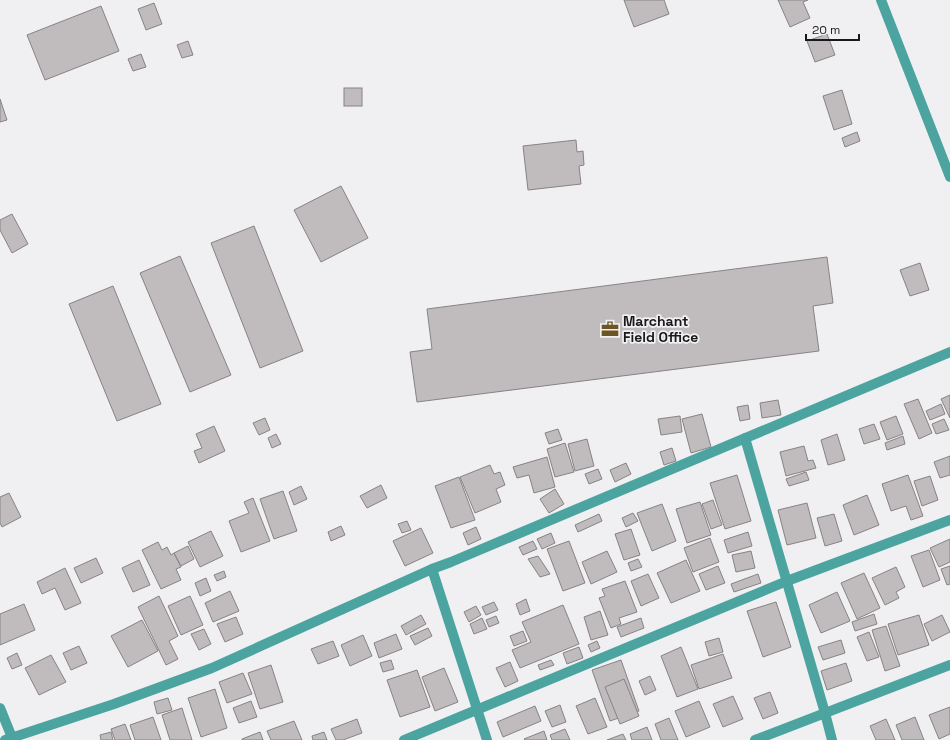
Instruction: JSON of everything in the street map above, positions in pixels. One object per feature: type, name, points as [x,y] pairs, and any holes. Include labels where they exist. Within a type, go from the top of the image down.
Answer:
[{"type":"street","points":[[881,0],[950,177]]},
{"type":"street","points":[[0,708],[10,739],[114,704],[212,668],[432,569],[950,352]]},
{"type":"street","points":[[745,438],[832,740]]},
{"type":"street","points":[[404,740],[786,580],[950,520]]},
{"type":"street","points":[[432,569],[487,740]]},
{"type":"street","points":[[755,740],[950,665]]},
{"type":"building","points":[[624,0],[664,0],[669,14],[634,27]]},
{"type":"building","points":[[778,0],[808,0],[803,2],[810,18],[790,27]]},
{"type":"building","points":[[154,3],[162,24],[146,30],[138,9]]},
{"type":"building","points":[[101,6],[119,51],[45,80],[27,35]]},
{"type":"building","points":[[827,34],[835,55],[815,62],[807,41]]},
{"type":"building","points":[[188,41],[193,55],[182,58],[177,45]]},
{"type":"building","points":[[141,54],[146,67],[133,71],[128,59]]},
{"type":"building","points":[[344,88],[362,88],[362,106],[344,106]]},
{"type":"building","points":[[842,90],[852,124],[834,130],[823,96]]},
{"type":"building","points":[[0,99],[7,120],[0,122]]},
{"type":"building","points":[[857,132],[860,141],[845,147],[842,138]]},
{"type":"building","points":[[576,140],[577,152],[583,151],[584,165],[579,166],[581,184],[528,190],[523,146]]},
{"type":"building","points":[[341,186],[368,238],[321,262],[294,210]]},
{"type":"building","points":[[12,214],[28,244],[12,253],[0,230],[0,220]]},
{"type":"building","points":[[254,226],[303,351],[260,368],[211,243]]},
{"type":"building","points":[[180,256],[231,375],[190,392],[140,273]]},
{"type":"building","points":[[827,257],[833,303],[813,306],[819,351],[417,402],[410,352],[432,349],[427,309]]},
{"type":"building","points":[[920,263],[929,290],[910,296],[900,270]]},
{"type":"building","points":[[113,286],[161,404],[117,421],[69,304]]},
{"type":"building","points":[[950,395],[950,418],[941,399]]},
{"type":"building","points":[[918,399],[932,433],[919,439],[904,404]]},
{"type":"building","points":[[778,400],[781,415],[762,418],[760,403]]},
{"type":"building","points":[[941,404],[945,414],[930,420],[926,411]]},
{"type":"building","points":[[748,405],[750,419],[740,421],[737,407]]},
{"type":"building","points":[[702,414],[711,447],[691,453],[682,419]]},
{"type":"building","points":[[680,416],[682,432],[661,435],[658,419]]},
{"type":"building","points":[[896,416],[903,434],[887,440],[880,422]]},
{"type":"building","points":[[265,418],[270,430],[259,435],[253,423]]},
{"type":"building","points":[[944,419],[949,430],[936,434],[932,424]]},
{"type":"building","points":[[874,424],[880,439],[864,444],[859,429]]},
{"type":"building","points":[[214,426],[225,451],[199,463],[194,451],[202,448],[196,434]]},
{"type":"building","points":[[558,429],[562,440],[549,444],[545,433]]},
{"type":"building","points":[[276,434],[281,444],[272,448],[268,438]]},
{"type":"building","points":[[837,434],[845,460],[828,465],[821,440]]},
{"type":"building","points":[[903,436],[905,444],[887,450],[885,443]]},
{"type":"building","points":[[587,439],[594,466],[575,471],[568,444]]},
{"type":"building","points":[[565,443],[574,472],[555,477],[547,449]]},
{"type":"building","points":[[804,446],[808,461],[813,460],[816,468],[786,476],[780,452]]},
{"type":"building","points":[[672,448],[676,461],[664,465],[660,452]]},
{"type":"building","points":[[950,456],[950,475],[940,478],[934,462]]},
{"type":"building","points":[[547,457],[555,487],[534,493],[529,475],[517,478],[513,467]]},
{"type":"building","points":[[626,463],[631,474],[615,482],[610,470]]},
{"type":"building","points":[[490,465],[494,474],[500,472],[505,485],[496,489],[501,502],[475,513],[460,477]]},
{"type":"building","points":[[598,469],[602,479],[589,484],[585,474]]},
{"type":"building","points":[[806,472],[809,480],[789,486],[786,479]]},
{"type":"building","points":[[737,475],[751,521],[725,529],[710,483]]},
{"type":"building","points":[[908,475],[923,516],[911,520],[906,506],[891,511],[882,484]]},
{"type":"building","points":[[930,476],[938,500],[922,506],[914,481]]},
{"type":"building","points":[[459,477],[475,520],[451,528],[435,486]]},
{"type":"building","points":[[381,485],[387,498],[367,508],[360,496]]},
{"type":"building","points":[[301,486],[307,499],[294,505],[289,492]]},
{"type":"building","points":[[555,489],[564,504],[549,513],[540,499]]},
{"type":"building","points":[[283,491],[297,531],[274,539],[260,499]]},
{"type":"building","points":[[9,493],[21,517],[2,527],[0,523],[0,497]]},
{"type":"building","points":[[867,495],[879,525],[854,535],[843,505]]},
{"type":"building","points":[[253,498],[270,541],[241,552],[229,521],[249,513],[244,502]]},
{"type":"building","points":[[713,500],[722,525],[711,529],[702,504]]},
{"type":"building","points":[[700,502],[711,535],[687,543],[676,509]]},
{"type":"building","points":[[807,503],[816,538],[787,545],[778,510]]},
{"type":"building","points":[[662,504],[676,541],[652,551],[637,513]]},
{"type":"building","points":[[633,513],[638,521],[626,527],[622,518]]},
{"type":"building","points":[[599,514],[602,521],[578,532],[575,525]]},
{"type":"building","points":[[834,514],[842,541],[825,546],[817,518]]},
{"type":"building","points":[[407,521],[411,530],[402,533],[398,524]]},
{"type":"building","points":[[341,526],[345,535],[331,541],[328,532]]},
{"type":"building","points":[[476,527],[481,539],[468,545],[463,533]]},
{"type":"building","points":[[421,528],[433,553],[405,566],[393,541]]},
{"type":"building","points":[[631,529],[640,555],[624,560],[615,534]]},
{"type":"building","points":[[211,531],[223,556],[200,567],[188,542]]},
{"type":"building","points":[[748,532],[752,546],[728,553],[724,540]]},
{"type":"building","points":[[551,533],[555,543],[542,549],[537,539]]},
{"type":"building","points":[[710,538],[719,562],[693,572],[684,548]]},
{"type":"building","points":[[950,539],[950,562],[939,567],[930,548]]},
{"type":"building","points":[[533,541],[537,549],[523,555],[519,547]]},
{"type":"building","points":[[569,541],[585,583],[563,591],[547,549]]},
{"type":"building","points":[[158,542],[162,550],[167,547],[171,555],[174,553],[181,567],[176,569],[181,580],[161,589],[142,550]]},
{"type":"building","points":[[188,546],[194,559],[181,566],[174,553]]},
{"type":"building","points":[[929,550],[940,580],[923,587],[911,556]]},
{"type":"building","points":[[607,551],[617,572],[591,584],[582,562]]},
{"type":"building","points":[[751,551],[755,568],[736,572],[732,555]]},
{"type":"building","points":[[538,556],[550,574],[540,577],[528,559]]},
{"type":"building","points":[[96,558],[103,573],[81,583],[74,568]]},
{"type":"building","points":[[638,559],[642,567],[631,571],[628,563]]},
{"type":"building","points":[[139,560],[150,585],[133,592],[122,568]]},
{"type":"building","points":[[686,560],[700,591],[671,603],[657,573]]},
{"type":"building","points":[[718,566],[725,583],[706,590],[699,574]]},
{"type":"building","points":[[950,566],[950,584],[947,585],[941,569]]},
{"type":"building","points":[[896,567],[905,587],[896,592],[899,598],[885,605],[872,578]]},
{"type":"building","points":[[65,568],[81,603],[65,610],[55,588],[42,594],[37,582]]},
{"type":"building","points":[[224,571],[226,577],[217,581],[214,575]]},
{"type":"building","points":[[864,573],[880,608],[857,619],[841,583]]},
{"type":"building","points":[[648,574],[659,598],[641,606],[631,581]]},
{"type":"building","points":[[758,574],[761,583],[734,592],[731,584]]},
{"type":"building","points":[[206,578],[211,591],[200,596],[195,583]]},
{"type":"building","points":[[625,581],[637,612],[619,618],[621,624],[611,628],[599,598],[605,596],[602,589]]},
{"type":"building","points":[[230,591],[239,611],[213,622],[205,603]]},
{"type":"building","points":[[837,592],[850,621],[821,633],[809,605]]},
{"type":"building","points":[[159,596],[178,636],[169,641],[178,659],[166,665],[138,607]]},
{"type":"building","points":[[190,596],[203,625],[181,635],[168,606]]},
{"type":"building","points":[[526,599],[530,611],[520,615],[516,604]]},
{"type":"building","points":[[494,602],[498,610],[486,615],[482,607]]},
{"type":"building","points":[[776,602],[791,647],[763,657],[747,611]]},
{"type":"building","points":[[24,604],[35,630],[0,645],[0,614]]},
{"type":"building","points":[[563,605],[579,644],[520,668],[512,650],[531,642],[522,622]]},
{"type":"building","points":[[476,606],[481,615],[469,622],[464,612]]},
{"type":"building","points":[[600,611],[608,635],[591,640],[584,617]]},
{"type":"building","points":[[874,614],[877,624],[855,631],[852,622]]},
{"type":"building","points":[[421,615],[426,624],[406,635],[401,626]]},
{"type":"building","points":[[919,615],[929,645],[898,655],[888,624]]},
{"type":"building","points":[[942,615],[950,632],[932,641],[924,624]]},
{"type":"building","points":[[496,616],[499,623],[489,627],[486,620]]},
{"type":"building","points":[[236,617],[243,634],[225,642],[217,624]]},
{"type":"building","points":[[482,618],[487,629],[474,634],[470,624]]},
{"type":"building","points":[[641,618],[644,628],[621,637],[617,627]]},
{"type":"building","points":[[142,620],[158,651],[128,667],[111,636]]},
{"type":"building","points":[[886,626],[900,666],[885,671],[872,630]]},
{"type":"building","points":[[428,628],[432,636],[415,645],[410,636]]},
{"type":"building","points":[[204,629],[211,644],[199,650],[191,634]]},
{"type":"building","points":[[523,631],[527,641],[514,646],[510,636]]},
{"type":"building","points":[[869,632],[879,657],[867,661],[857,637]]},
{"type":"building","points":[[396,634],[402,649],[379,658],[374,643]]},
{"type":"building","points":[[363,635],[372,656],[350,666],[341,645]]},
{"type":"building","points":[[719,638],[723,652],[709,656],[705,642]]},
{"type":"building","points":[[841,640],[845,653],[823,660],[818,647]]},
{"type":"building","points":[[333,641],[339,656],[318,664],[311,649]]},
{"type":"building","points":[[597,641],[600,648],[591,652],[588,645]]},
{"type":"building","points":[[79,646],[87,663],[71,670],[63,653]]},
{"type":"building","points":[[579,647],[583,658],[567,664],[563,653]]},
{"type":"building","points":[[681,647],[698,689],[677,697],[661,656]]},
{"type":"building","points":[[17,653],[22,665],[12,669],[7,658]]},
{"type":"building","points":[[723,654],[732,678],[699,689],[691,665]]},
{"type":"building","points":[[51,655],[66,682],[39,695],[25,668]]},
{"type":"building","points":[[391,660],[394,669],[383,672],[380,663]]},
{"type":"building","points":[[551,660],[554,665],[540,670],[538,665]]},
{"type":"building","points":[[621,660],[639,711],[610,721],[592,670]]},
{"type":"building","points":[[510,662],[518,681],[505,687],[496,668]]},
{"type":"building","points":[[846,663],[852,681],[827,690],[821,671]]},
{"type":"building","points":[[271,665],[283,702],[260,709],[248,673]]},
{"type":"building","points":[[444,668],[458,702],[435,711],[422,677]]},
{"type":"building","points":[[417,670],[430,707],[400,717],[387,680]]},
{"type":"building","points":[[243,673],[252,694],[227,703],[219,682]]},
{"type":"building","points":[[650,676],[656,690],[645,695],[639,681]]},
{"type":"building","points":[[624,679],[639,716],[620,724],[605,687]]},
{"type":"building","points":[[215,689],[227,728],[201,737],[188,698]]},
{"type":"building","points":[[770,692],[778,713],[763,719],[754,698]]},
{"type":"building","points":[[733,696],[743,719],[723,727],[713,704]]},
{"type":"building","points":[[168,698],[172,710],[157,714],[154,702]]},
{"type":"building","points":[[595,698],[607,727],[588,734],[576,706]]},
{"type":"building","points":[[251,701],[257,717],[239,723],[233,708]]},
{"type":"building","points":[[699,701],[710,727],[686,737],[675,711]]},
{"type":"building","points":[[560,705],[566,722],[552,727],[545,711]]},
{"type":"building","points":[[535,706],[541,721],[503,737],[497,722]]},
{"type":"building","points":[[950,707],[950,734],[939,739],[929,715]]},
{"type":"building","points":[[182,708],[192,740],[170,740],[162,715]]},
{"type":"building","points":[[153,717],[161,740],[135,740],[130,725]]},
{"type":"building","points":[[915,717],[924,740],[902,740],[896,725]]},
{"type":"building","points":[[669,718],[678,740],[661,740],[655,724]]},
{"type":"building","points":[[357,719],[362,733],[343,740],[336,740],[331,729]]},
{"type":"building","points":[[886,719],[895,740],[876,740],[870,726]]},
{"type":"building","points":[[294,721],[302,740],[271,740],[267,731]]},
{"type":"building","points":[[125,724],[131,740],[115,740],[111,729]]},
{"type":"building","points":[[647,727],[652,740],[632,740],[630,734]]},
{"type":"building","points":[[565,729],[570,740],[552,740],[550,735]]},
{"type":"building","points":[[544,731],[547,740],[524,739]]},
{"type":"building","points":[[111,732],[113,740],[101,740],[100,735]]},
{"type":"building","points":[[260,732],[263,740],[242,740],[242,739]]},
{"type":"building","points":[[324,732],[327,740],[313,740],[312,736]]},
{"type":"building","points":[[623,734],[626,740],[607,740]]},
{"type":"place","name":"Marchant Field Office","points":[[610,329]]}]
